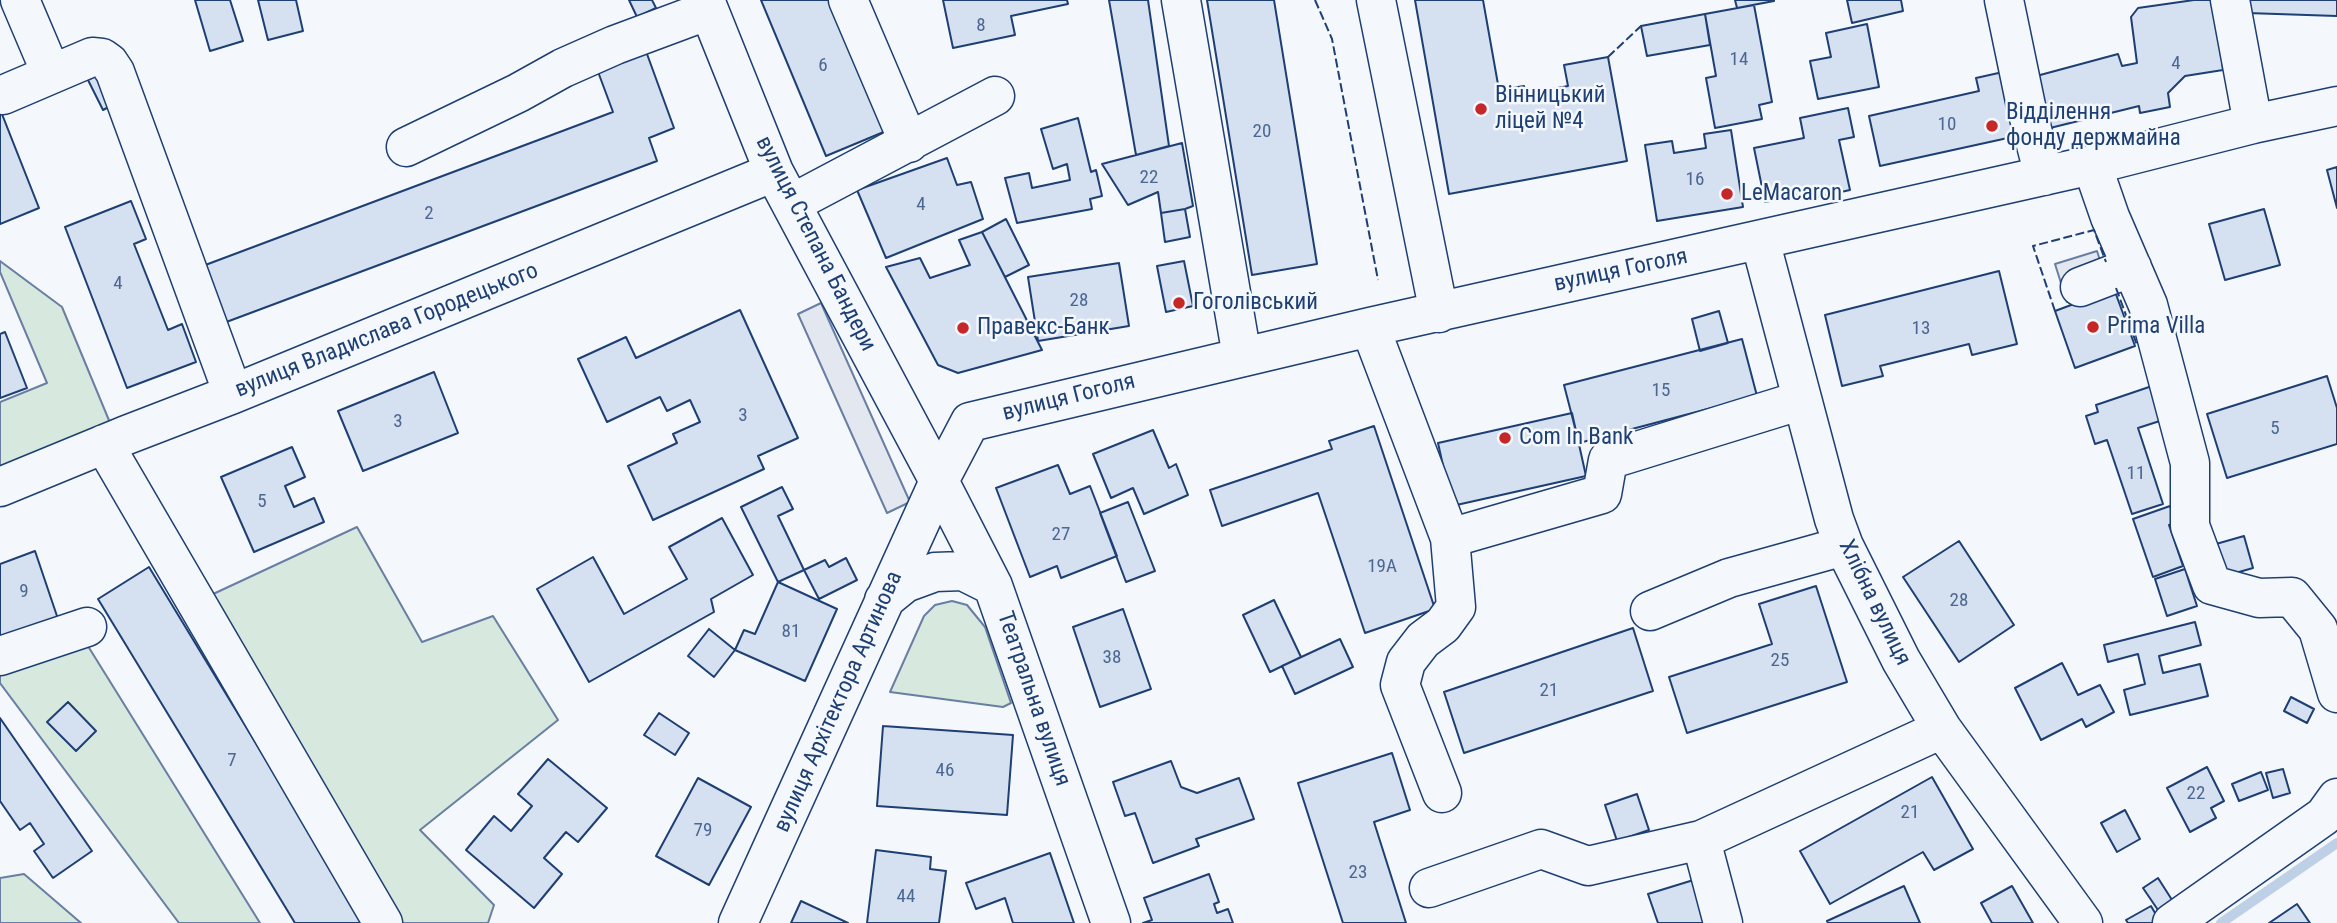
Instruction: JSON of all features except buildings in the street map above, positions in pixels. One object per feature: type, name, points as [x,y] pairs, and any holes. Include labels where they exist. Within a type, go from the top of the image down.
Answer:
[{"type":"street","points":[[20,0],[51,73]]},
{"type":"street","points":[[848,0],[909,144]]},
{"type":"street","points":[[1181,0],[1242,357]]},
{"type":"street","points":[[1376,0],[1438,313]]},
{"type":"street","points":[[2004,0],[2044,176]]},
{"type":"street","points":[[2230,0],[2253,124]]},
{"type":"street","points":[[406,146],[518,93],[563,68],[707,5]]},
{"type":"street","name":"вулиця Степана Бандери","points":[[707,5],[783,188],[939,481]]},
{"type":"street","points":[[3,95],[92,57],[102,58],[115,72],[233,394]]},
{"type":"street","name":"вулиця Владислава Городецького","points":[[0,487],[233,394],[783,188],[909,144],[995,96]]},
{"type":"street","name":"вулиця Гоголя","points":[[939,481],[970,422],[1370,327],[2044,176],[2337,106]]},
{"type":"street","points":[[2092,165],[2148,305],[2190,463],[2190,526],[2212,586],[2259,598],[2292,597],[2318,629],[2337,693]]},
{"type":"street","name":"Хлібна вулиця","points":[[1760,240],[1834,519],[1844,546],[1901,660],[1942,729],[2082,923]]},
{"type":"street","points":[[2080,287],[2132,267]]},
{"type":"street","points":[[1370,327],[1450,538],[1456,607],[1443,625],[1423,640],[1406,662],[1400,685],[1442,793]]},
{"type":"street","points":[[1450,538],[1602,494],[1608,460],[1802,400]]},
{"type":"street","points":[[104,444],[383,923]]},
{"type":"street","name":"Театральна вулиця","points":[[939,481],[993,586],[1111,923]]},
{"type":"street","name":"вулиця Архітектора Артинова","points":[[738,923],[939,481]]},
{"type":"street","points":[[1650,611],[1729,578],[1844,546]]},
{"type":"street","points":[[884,600],[905,583],[935,572],[963,571],[993,586]]},
{"type":"street","points":[[0,656],[87,627]]},
{"type":"street","points":[[1429,888],[1541,849],[1588,866],[1701,840],[1942,729]]},
{"type":"street","points":[[2172,923],[2324,816],[2337,799]]},
{"type":"street","points":[[1701,840],[1723,923]]},
{"type":"shaded area","points":[[2097,251],[2109,288],[2067,302],[2055,264]]},
{"type":"shaded area","points":[[0,261],[62,307],[113,430],[0,473],[0,402],[47,383],[0,272]]},
{"type":"shaded area","points":[[821,303],[910,502],[887,513],[798,314]]},
{"type":"shaded area","points":[[357,527],[422,642],[493,616],[558,720],[420,830],[494,905],[488,923],[383,923],[196,602]]},
{"type":"shaded area","points":[[952,601],[967,605],[985,627],[1011,703],[1003,707],[890,692],[924,616],[935,605]]},
{"type":"shaded area","points":[[78,630],[260,923],[179,923],[0,683],[0,656]]},
{"type":"shaded area","points":[[24,874],[81,923],[0,923],[0,878]]},
{"type":"waterway","points":[[2221,923],[2337,843]]},
{"type":"fence","points":[[1315,0],[1332,39],[1378,280]]},
{"type":"fence","points":[[1608,57],[1641,26]]},
{"type":"fence","points":[[2055,311],[2033,246],[2094,230],[2106,262]]},
{"type":"fence","points":[[2116,288],[2137,345]]},
{"type":"place","name":"Вінницький ліцей №4","points":[[1481,109]]},
{"type":"place","name":"Відділення фонду держмайна","points":[[1992,126]]},
{"type":"place","name":"LeMacaron","points":[[1727,194]]},
{"type":"place","name":"Гоголівський","points":[[1179,303]]},
{"type":"place","name":"Prima Villa","points":[[2093,327]]},
{"type":"place","name":"Правекс-Банк","points":[[963,328]]},
{"type":"place","name":"Com In Bank","points":[[1505,438]]}]
